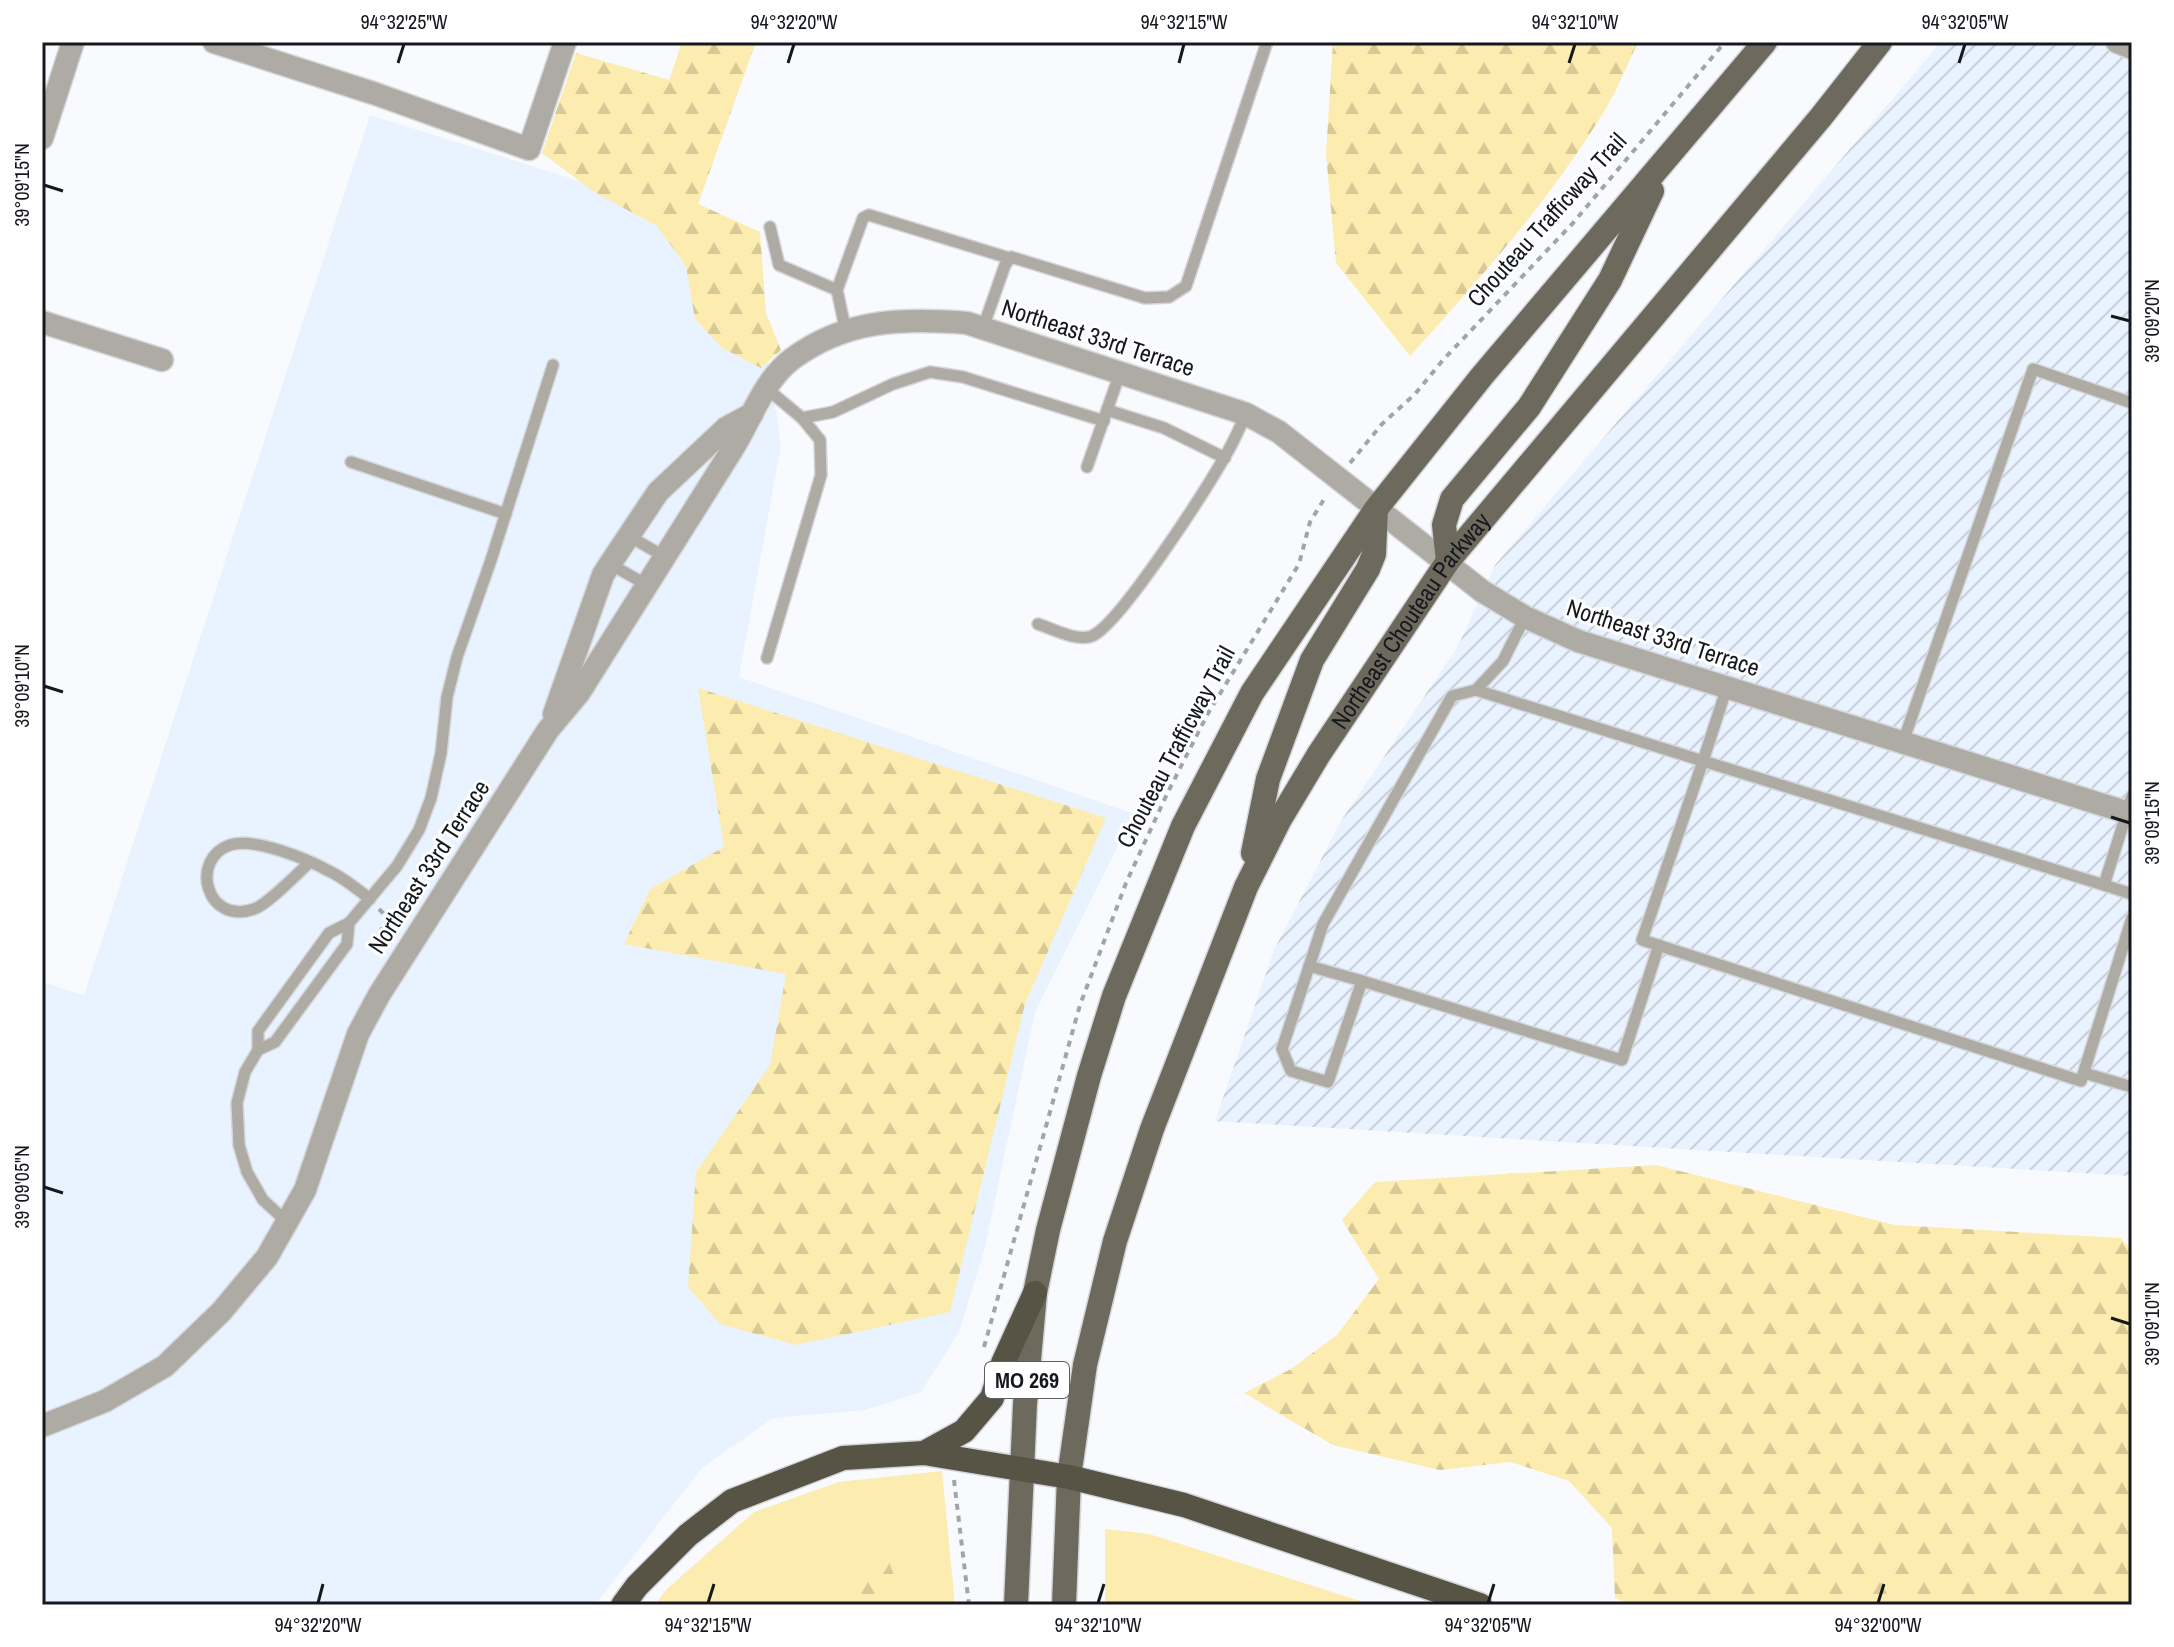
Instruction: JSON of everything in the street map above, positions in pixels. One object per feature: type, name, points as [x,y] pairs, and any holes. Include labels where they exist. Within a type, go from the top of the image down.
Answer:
[{"type":"highway","points":[[924,1453],[964,1431],[992,1398],[1003,1363],[1035,1293]]},
{"type":"highway","points":[[623,1605],[637,1586],[688,1535],[732,1501],[843,1458],[924,1453],[1069,1477],[1184,1505],[1480,1605]]},
{"type":"main road","points":[[1035,1293],[1067,1154],[1105,1023],[1183,826],[1252,693],[1376,509],[1482,376],[1765,42]]},
{"type":"main road","name":"Northeast Chouteau Parkway","points":[[1064,1605],[1069,1477],[1085,1365],[1119,1229],[1152,1129],[1246,887],[1280,819],[1319,754],[1448,561],[1821,117],[1880,42]]},
{"type":"main road","points":[[1448,561],[1444,525],[1452,499],[1529,407],[1610,280],[1666,160]]},
{"type":"main road","points":[[1246,887],[1268,779],[1312,660],[1374,554],[1376,509]]},
{"type":"main road","name":"MO 269","points":[[1022,1468],[1035,1293]]},
{"type":"main road","points":[[1016,1605],[1022,1468]]},
{"type":"street","points":[[42,138],[73,42]]},
{"type":"street","points":[[214,42],[529,149],[565,42]]},
{"type":"street","points":[[2117,42],[2132,48]]},
{"type":"street","name":"Northeast 33rd Terrace","points":[[42,1426],[105,1401],[165,1366],[230,1301],[267,1257],[305,1190],[358,1034],[400,959],[548,730],[579,693],[754,413],[765,387],[789,361],[826,338],[869,324],[918,319],[967,323],[1246,414],[1279,432],[1448,561],[1482,591],[1525,617],[1578,641],[1903,742],[2130,807]]},
{"type":"street","points":[[42,322],[162,360]]},
{"type":"street","name":"Northeast 33rd Terrace","points":[[548,730],[603,575],[610,564],[658,492],[726,428],[754,413]]},
{"type":"lane","points":[[846,332],[837,290],[863,218],[869,215],[1145,298],[1169,297],[1186,286],[1267,42]]},
{"type":"lane","points":[[770,227],[779,265],[837,290]]},
{"type":"lane","points":[[983,328],[1009,258]]},
{"type":"lane","points":[[287,1222],[263,1200],[247,1172],[239,1145],[237,1103],[245,1072],[258,1050],[258,1031],[329,933],[349,923],[370,899],[397,866],[419,830],[431,798],[441,753],[447,697],[457,657],[553,365]]},
{"type":"lane","points":[[1903,742],[2033,369],[2132,403]]},
{"type":"lane","points":[[802,418],[833,412],[893,384],[930,372],[963,377],[1106,416],[1164,428],[1225,458]]},
{"type":"lane","points":[[1087,467],[1120,373]]},
{"type":"lane","points":[[765,387],[802,418],[820,440],[821,475],[767,658]]},
{"type":"lane","points":[[1038,624],[1082,638],[1107,626],[1153,565],[1225,458],[1246,414]]},
{"type":"lane","points":[[351,462],[506,514]]},
{"type":"lane","points":[[629,536],[665,557]]},
{"type":"lane","points":[[610,564],[647,585]]},
{"type":"lane","points":[[1476,690],[1503,661],[1525,617]]},
{"type":"lane","points":[[1727,687],[1642,940],[2081,1081],[2132,918]]},
{"type":"lane","points":[[1362,981],[1328,1082],[1291,1071],[1282,1049],[1323,924],[1452,696],[1476,690],[2132,894]]},
{"type":"lane","points":[[2104,885],[2130,807]]},
{"type":"lane","points":[[310,862],[256,909],[236,912],[216,905],[207,889],[206,874],[214,856],[228,845],[247,843],[291,854],[310,862],[331,871],[370,899]]},
{"type":"lane","points":[[258,1050],[275,1042],[347,944],[349,923]]},
{"type":"lane","points":[[1309,966],[1622,1060],[1659,945]]},
{"type":"lane","points":[[2084,1073],[2132,1087]]},
{"type":"path","name":"Chouteau Trafficway Trail","points":[[982,1354],[1080,1005],[1126,883],[1207,715],[1299,564],[1313,513],[1382,424],[1415,394],[1443,360],[1573,223],[1725,42]]},
{"type":"path","points":[[370,899],[388,918],[380,932]]},
{"type":"path","points":[[952,1458],[969,1605]]},
{"type":"shaded area","points":[[1941,42],[2132,42],[2132,1176],[1215,1121],[1274,950],[1341,821],[1458,646],[1495,565]]},
{"type":"shaded area","points":[[370,115],[697,218],[767,351],[781,445],[739,677],[1134,814],[1035,1012],[984,1251],[959,1332],[921,1392],[865,1410],[773,1418],[702,1468],[595,1605],[42,1605],[42,982],[84,995]]},
{"type":"green space","points":[[682,42],[756,42],[698,204],[760,232],[766,313],[781,350],[761,368],[722,348],[695,319],[686,266],[657,226],[594,192],[542,153],[576,53],[669,80]]},
{"type":"green space","points":[[1333,42],[1638,42],[1608,105],[1560,177],[1487,269],[1410,356],[1336,263],[1326,154]]},
{"type":"green space","points":[[698,688],[1106,818],[1025,1004],[950,1312],[796,1345],[720,1324],[688,1287],[696,1172],[770,1065],[786,974],[624,944],[650,889],[724,847]]},
{"type":"green space","points":[[1656,1165],[1895,1225],[2121,1238],[2132,1251],[2132,1605],[1631,1605],[1615,1598],[1612,1528],[1569,1481],[1511,1462],[1440,1470],[1333,1445],[1244,1393],[1291,1369],[1337,1335],[1379,1279],[1342,1220],[1375,1182]]},
{"type":"green space","points":[[942,1471],[955,1605],[905,1605],[888,1560],[868,1572],[845,1605],[655,1605],[667,1589],[754,1512],[839,1482]]},
{"type":"green space","points":[[1105,1529],[1149,1534],[1373,1605],[1105,1605]]},
{"type":"green space","points":[[888,1559],[905,1605],[845,1605],[868,1572]]}]
